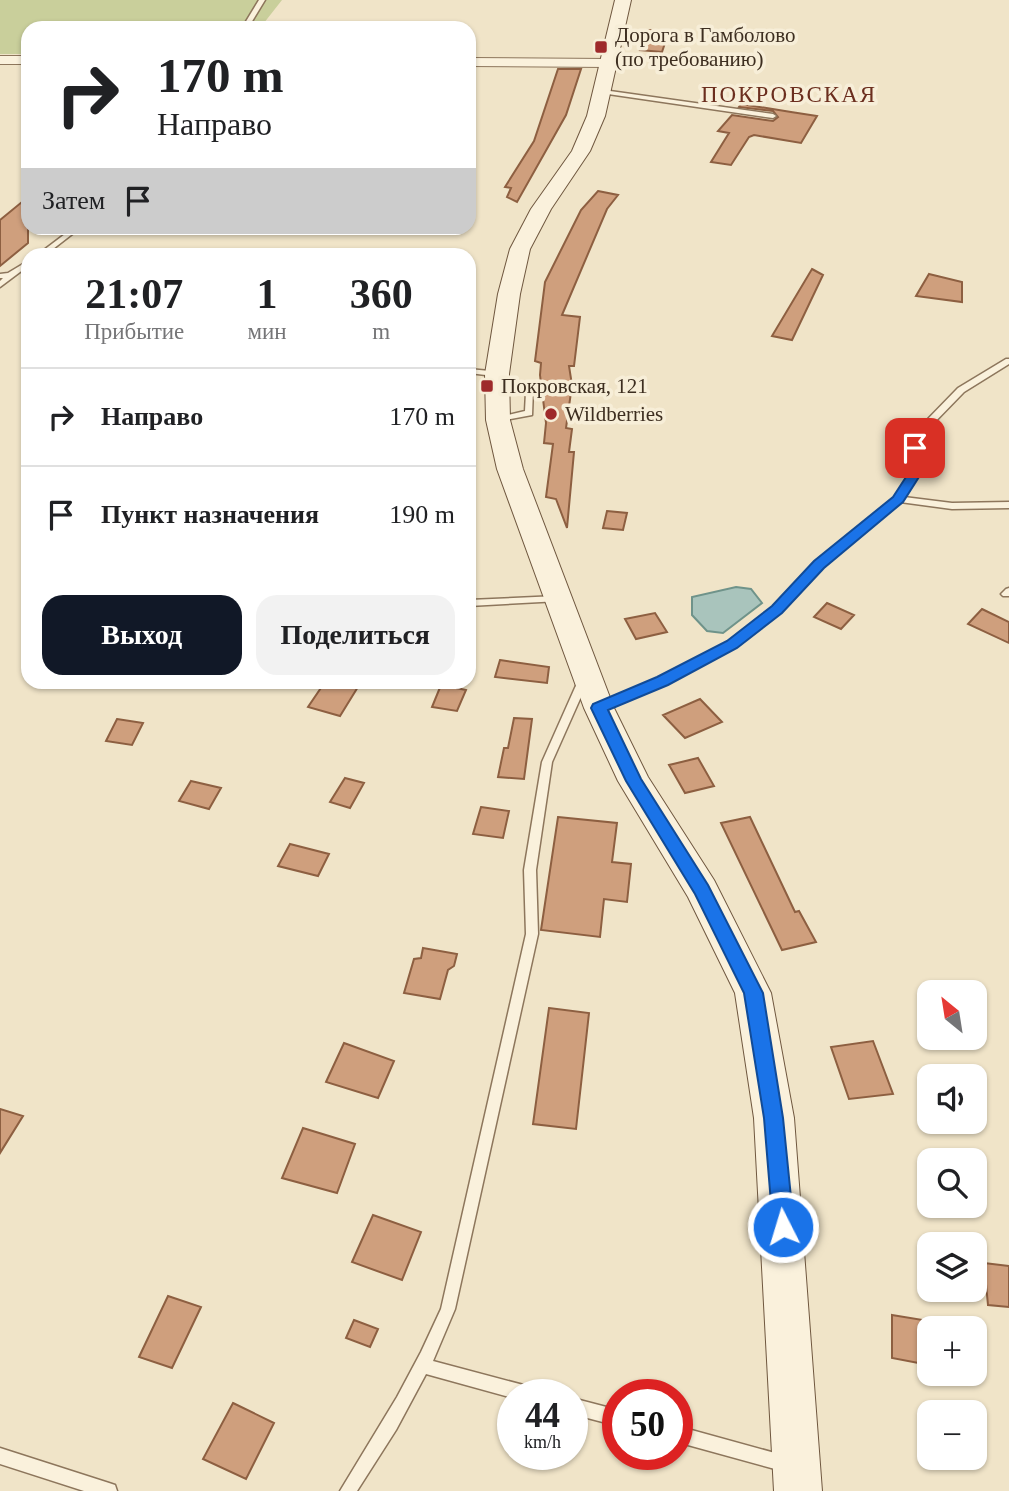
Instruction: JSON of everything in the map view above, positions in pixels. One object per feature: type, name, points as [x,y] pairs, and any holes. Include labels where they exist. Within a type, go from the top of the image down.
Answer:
[{"type":"main road","points":[[623,0],[603,92],[581,151],[541,209],[520,249],[509,294],[497,375],[498,420],[509,469],[592,692],[634,781],[702,890],[753,993],[774,1118],[797,1479]]},
{"type":"street","points":[[0,60],[21,60]]},
{"type":"street","points":[[476,62],[608,63]]},
{"type":"lane","points":[[249,21],[262,0]]},
{"type":"lane","points":[[603,92],[773,116]]},
{"type":"lane","points":[[50,248],[68,235]]},
{"type":"lane","points":[[0,285],[21,268]]},
{"type":"lane","points":[[0,276],[10,275]]},
{"type":"lane","points":[[348,1491],[396,1418],[425,1366],[448,1309],[532,934],[530,870],[547,762],[592,692],[662,681],[732,645],[777,610],[819,565],[898,499],[912,477],[915,448],[926,426],[961,390],[1009,361]]},
{"type":"lane","points":[[476,372],[497,375],[530,391],[529,413],[498,420]]},
{"type":"lane","points":[[898,499],[952,506],[1009,505]]},
{"type":"lane","points":[[476,603],[557,599]]},
{"type":"lane","points":[[425,1366],[497,1386]]},
{"type":"lane","points":[[693,1440],[797,1479]]},
{"type":"lane","points":[[0,1456],[109,1491]]},
{"type":"green space","points":[[0,0],[282,0],[266,21],[21,21],[21,54],[0,54]]},
{"type":"water","points":[[736,587],[751,589],[762,603],[723,633],[707,631],[692,615],[692,597]]},
{"type":"building","points":[[647,30],[669,31],[662,52],[640,50]]},
{"type":"building","points":[[558,69],[581,69],[566,115],[517,202],[507,197],[511,188],[505,187],[534,141]]},
{"type":"building","points":[[741,104],[817,116],[801,143],[754,135],[749,137],[731,165],[711,162],[729,133],[718,131],[732,115],[773,121],[778,117],[773,111],[739,107]]},
{"type":"building","points":[[598,191],[618,195],[607,209],[562,315],[580,317],[574,366],[569,366],[572,385],[566,428],[572,429],[569,452],[574,452],[567,528],[556,499],[546,497],[553,444],[544,443],[546,423],[541,363],[535,361],[545,282],[581,210]]},
{"type":"building","points":[[21,203],[21,235],[28,235],[28,243],[0,266],[0,220]]},
{"type":"building","points":[[812,269],[823,275],[792,340],[772,336]]},
{"type":"building","points":[[929,274],[962,282],[962,302],[916,296]]},
{"type":"building","points":[[607,511],[627,513],[623,530],[603,528]]},
{"type":"building","points":[[827,603],[854,615],[841,629],[814,617]]},
{"type":"building","points":[[982,609],[1009,622],[1009,643],[968,624]]},
{"type":"building","points":[[655,613],[667,632],[636,639],[625,619]]},
{"type":"building","points":[[500,660],[549,667],[547,683],[495,677]]},
{"type":"building","points":[[320,689],[357,689],[340,716],[308,707]]},
{"type":"building","points":[[439,689],[466,690],[457,711],[432,707]]},
{"type":"building","points":[[700,699],[722,722],[685,738],[663,715]]},
{"type":"building","points":[[514,718],[532,719],[524,779],[498,777]]},
{"type":"building","points":[[117,719],[143,723],[132,745],[106,741]]},
{"type":"building","points":[[698,758],[714,786],[685,793],[669,765]]},
{"type":"building","points":[[345,778],[364,783],[350,808],[330,802]]},
{"type":"building","points":[[191,781],[221,788],[209,809],[179,801]]},
{"type":"building","points":[[481,807],[509,811],[503,838],[473,834]]},
{"type":"building","points":[[558,817],[617,823],[612,862],[631,864],[627,902],[604,899],[600,937],[541,930]]},
{"type":"building","points":[[750,817],[795,912],[799,911],[816,942],[782,950],[721,823]]},
{"type":"building","points":[[290,844],[329,854],[318,876],[278,866]]},
{"type":"building","points":[[423,948],[457,954],[454,966],[448,970],[440,999],[404,993],[414,959],[421,958]]},
{"type":"building","points":[[549,1008],[589,1013],[576,1129],[533,1124]]},
{"type":"building","points":[[873,1041],[893,1094],[849,1099],[831,1047]]},
{"type":"building","points":[[344,1043],[394,1061],[378,1098],[326,1082]]},
{"type":"building","points":[[0,1109],[23,1116],[0,1153]]},
{"type":"building","points":[[303,1128],[355,1144],[337,1193],[282,1178]]},
{"type":"building","points":[[373,1215],[421,1232],[402,1280],[352,1262]]},
{"type":"building","points":[[987,1263],[1009,1266],[1009,1307],[988,1305]]},
{"type":"building","points":[[168,1296],[201,1307],[172,1368],[139,1357]]},
{"type":"building","points":[[892,1315],[917,1319],[917,1363],[892,1358]]},
{"type":"building","points":[[354,1320],[378,1329],[370,1347],[346,1338]]},
{"type":"building","points":[[233,1403],[274,1423],[246,1479],[203,1459]]},
{"type":"place","name":"Дорога в Гамболово (по требованию)","points":[[601,47]]},
{"type":"place","name":"Покровская, 121","points":[[487,386]]},
{"type":"place","name":"Wildberries","points":[[551,414]]},
{"type":"district","name":"ПОКРОВСКАЯ","points":[[789,94]]},
{"type":"route","points":[[783,1227],[774,1118],[753,993],[702,890],[634,781],[599,708],[662,681],[732,645],[777,610],[819,565],[898,499],[912,477],[915,448]]}]
